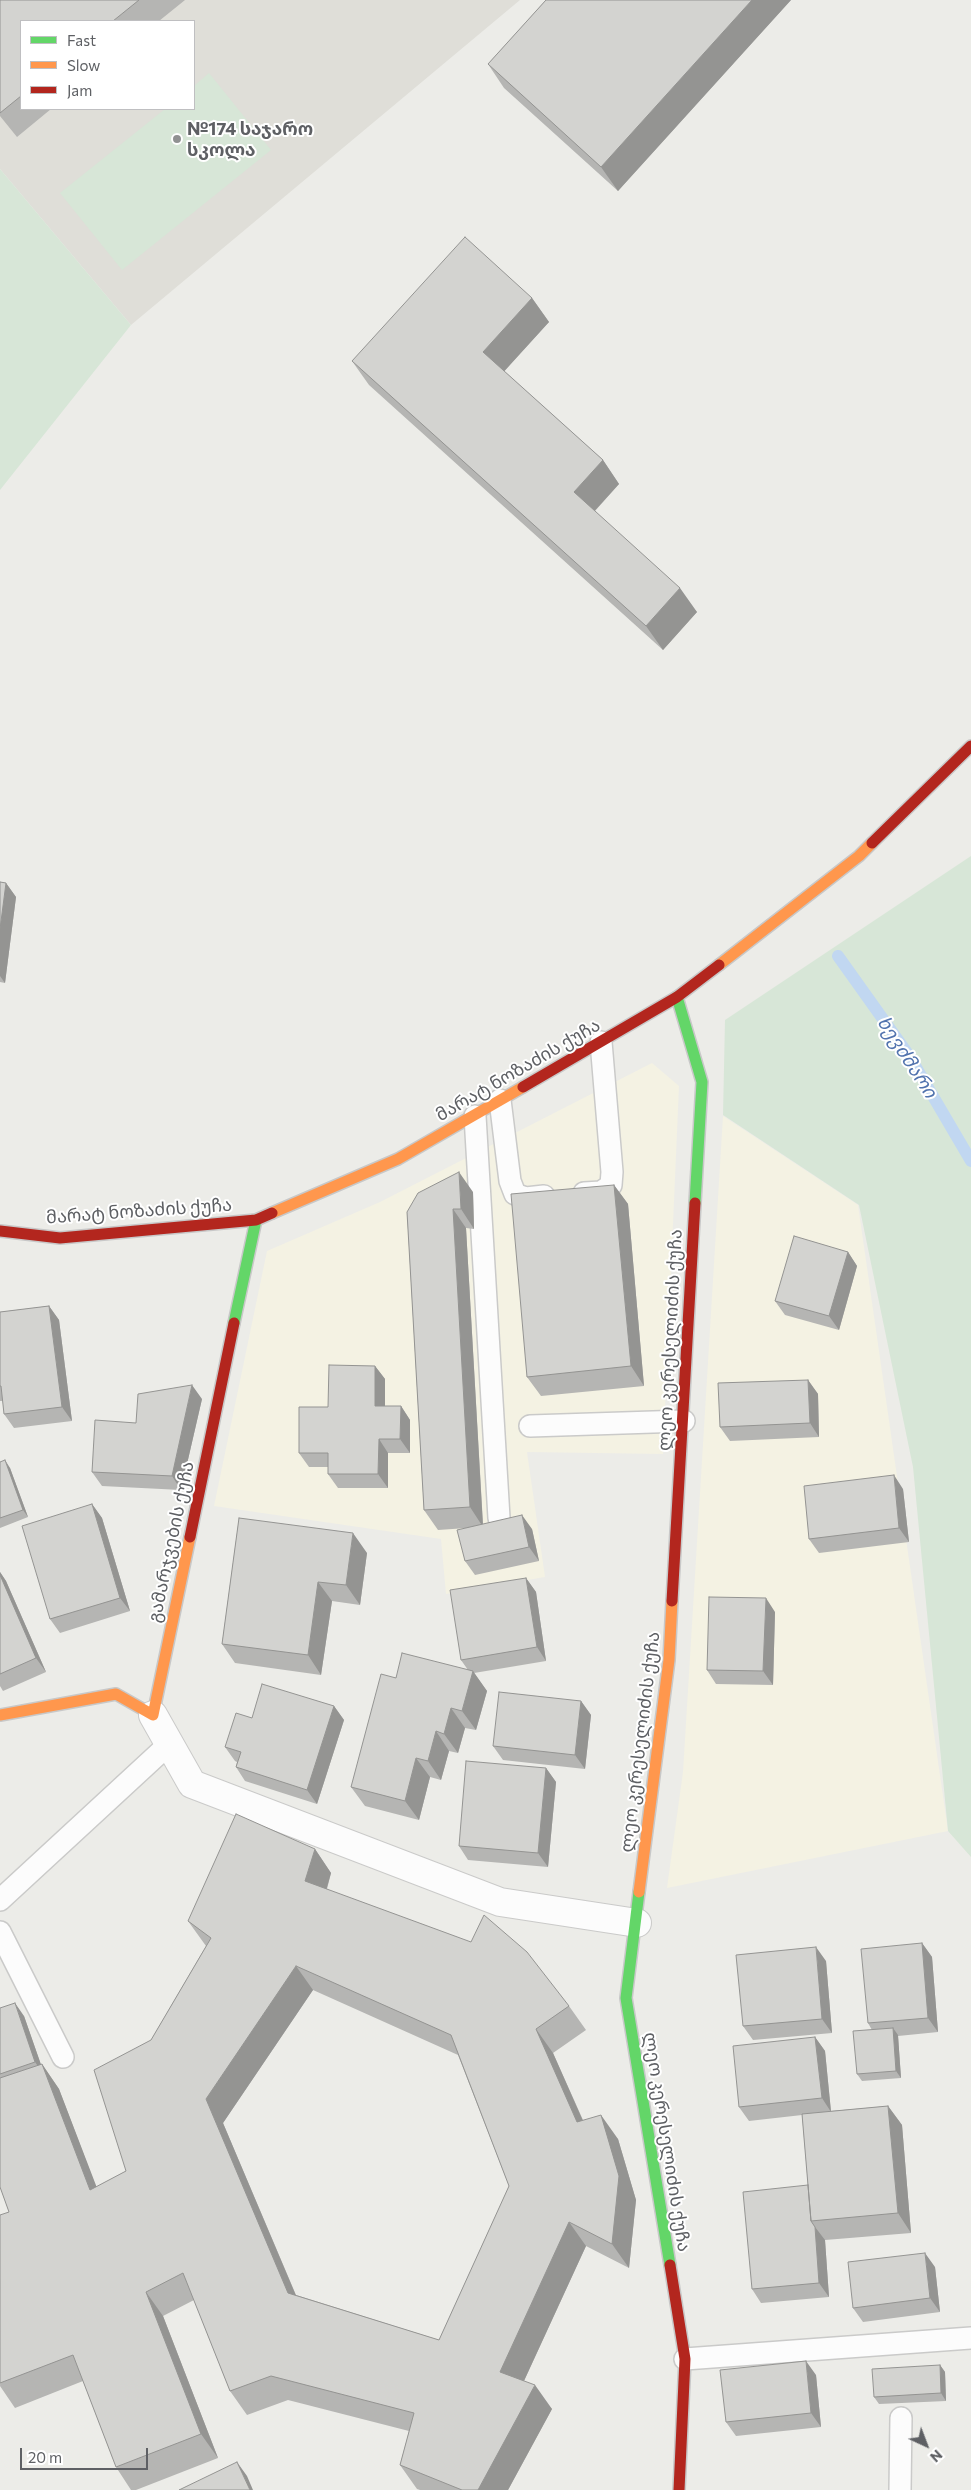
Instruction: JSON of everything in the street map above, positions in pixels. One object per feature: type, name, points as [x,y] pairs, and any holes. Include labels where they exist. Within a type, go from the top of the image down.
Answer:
[{"type":"street","name":"მარატ ნოზაძის ქუჩა","points":[[0,1231],[60,1238],[256,1220],[398,1160],[677,997],[858,856],[971,746]]},
{"type":"street","name":"ლეო კერესელიძის ქუჩა","points":[[677,997],[702,1082],[670,1660],[626,1998],[685,2359],[679,2490]]},
{"type":"street","name":"გამარჯვების ქუჩა","points":[[153,1715],[256,1220]]},
{"type":"street","points":[[0,1714],[116,1694],[153,1715],[168,1745],[192,1784],[500,1902],[637,1923]]},
{"type":"lane","points":[[500,1100],[510,1181],[515,1194],[526,1198],[601,1192],[611,1185],[612,1172],[602,1042]]},
{"type":"lane","points":[[474,1116],[499,1518]]},
{"type":"lane","points":[[530,1426],[684,1421]]},
{"type":"lane","points":[[0,1900],[168,1745]]},
{"type":"lane","points":[[0,1932],[63,2057]]},
{"type":"lane","points":[[685,2359],[971,2338]]},
{"type":"lane","points":[[900,2490],[901,2418]]},
{"type":"shaded area","name":"№174 საჯარო სკოლა","points":[[0,0],[520,0],[131,325],[0,169]]},
{"type":"shaded area","points":[[652,1063],[679,1086],[663,1454],[527,1452],[545,1577],[446,1594],[441,1539],[214,1506],[267,1251],[380,1202]]},
{"type":"shaded area","points":[[723,1116],[858,1205],[948,1831],[667,1888],[683,1772]]},
{"type":"green space","points":[[209,73],[271,150],[122,270],[60,193],[164,110],[195,110],[195,85]]},
{"type":"green space","points":[[0,169],[131,325],[0,490]]},
{"type":"green space","points":[[971,856],[971,1857],[948,1831],[913,1467],[859,1205],[723,1115],[725,1020]]},
{"type":"building","points":[[0,0],[139,0],[114,20],[20,20],[20,97],[0,113]]},
{"type":"building","points":[[546,0],[752,0],[601,167],[488,64]]},
{"type":"building","points":[[465,237],[532,298],[483,352],[603,460],[574,492],[680,588],[646,626],[352,361]]},
{"type":"building","points":[[0,882],[6,883],[0,929]]},
{"type":"building","points":[[459,1172],[461,1209],[453,1209],[470,1507],[424,1510],[407,1212],[418,1193]]},
{"type":"building","points":[[614,1185],[631,1366],[527,1377],[511,1194]]},
{"type":"building","points":[[794,1236],[848,1252],[829,1316],[775,1301]]},
{"type":"building","points":[[49,1306],[62,1407],[4,1414],[0,1386],[0,1312]]},
{"type":"building","points":[[329,1365],[375,1366],[375,1406],[401,1406],[400,1439],[379,1439],[378,1474],[328,1474],[328,1453],[299,1453],[299,1407],[328,1407]]},
{"type":"building","points":[[808,1380],[810,1423],[720,1427],[718,1383]]},
{"type":"building","points":[[192,1385],[172,1476],[92,1472],[95,1420],[136,1423],[138,1394]]},
{"type":"building","points":[[5,1460],[23,1510],[0,1518],[0,1462]]},
{"type":"building","points":[[894,1475],[899,1528],[809,1539],[804,1486]]},
{"type":"building","points":[[92,1504],[120,1598],[50,1619],[22,1526]]},
{"type":"building","points":[[522,1515],[529,1547],[465,1561],[457,1530]]},
{"type":"building","points":[[239,1518],[353,1533],[346,1585],[318,1582],[308,1655],[222,1644]]},
{"type":"building","points":[[0,1575],[36,1658],[0,1674]]},
{"type":"building","points":[[526,1578],[537,1647],[461,1660],[450,1590]]},
{"type":"building","points":[[709,1597],[766,1598],[763,1671],[707,1670]]},
{"type":"building","points":[[402,1653],[473,1671],[462,1711],[451,1708],[444,1734],[436,1731],[428,1761],[416,1758],[405,1801],[351,1787],[381,1674],[396,1678]]},
{"type":"building","points":[[262,1684],[334,1706],[307,1790],[236,1767],[241,1752],[225,1747],[236,1713],[252,1718]]},
{"type":"building","points":[[499,1692],[581,1701],[575,1755],[493,1746]]},
{"type":"building","points":[[466,1761],[546,1768],[538,1853],[459,1846]]},
{"type":"building","points":[[236,1814],[315,1849],[305,1881],[471,1942],[484,1915],[527,1952],[569,2006],[536,2029],[577,2122],[601,2115],[619,2176],[612,2244],[569,2222],[500,2372],[535,2385],[478,2490],[462,2490],[400,2465],[414,2413],[271,2376],[230,2391],[183,2273],[146,2292],[201,2434],[116,2467],[73,2355],[0,2383],[0,2215],[9,2212],[0,2187],[0,2078],[42,2064],[90,2190],[126,2171],[94,2070],[151,2040],[211,1938],[188,1921]],"holes":[[[296,1966],[451,2035],[509,2186],[439,2340],[288,2293],[206,2099]]]},
{"type":"building","points":[[922,1943],[928,2018],[868,2023],[861,1949]]},
{"type":"building","points":[[816,1947],[822,2019],[743,2026],[736,1955]]},
{"type":"building","points":[[15,2003],[35,2062],[0,2074],[0,2008]]},
{"type":"building","points":[[893,2028],[896,2071],[857,2074],[853,2031]]},
{"type":"building","points":[[815,2037],[822,2098],[739,2107],[733,2046]]},
{"type":"building","points":[[888,2106],[898,2213],[811,2221],[802,2114]]},
{"type":"building","points":[[808,2185],[811,2221],[815,2227],[819,2283],[752,2289],[743,2192]]},
{"type":"building","points":[[925,2253],[930,2298],[853,2308],[848,2262]]},
{"type":"building","points":[[806,2361],[811,2413],[726,2422],[720,2370]]},
{"type":"building","points":[[940,2365],[941,2393],[874,2397],[872,2369]]},
{"type":"building","points":[[237,2462],[250,2490],[179,2490]]},
{"type":"waterway","name":"ხევძმარი","points":[[838,956],[910,1057],[971,1161]]},
{"type":"traffic: fast","points":[[677,997],[702,1082],[695,1203]]},
{"type":"traffic: fast","points":[[234,1323],[256,1220]]},
{"type":"traffic: fast","points":[[639,1892],[626,1998],[670,2265]]},
{"type":"traffic: slow","points":[[719,965],[859,856],[872,843]]},
{"type":"traffic: slow","points":[[272,1213],[398,1159],[523,1087]]},
{"type":"traffic: slow","points":[[0,1715],[116,1694],[153,1715],[190,1537]]},
{"type":"traffic: slow","points":[[639,1892],[669,1660],[672,1601]]},
{"type":"traffic: jam","points":[[872,843],[971,746]]},
{"type":"traffic: jam","points":[[523,1087],[677,997],[719,965]]},
{"type":"traffic: jam","points":[[672,1601],[695,1203]]},
{"type":"traffic: jam","points":[[0,1231],[60,1238],[256,1220],[272,1213]]},
{"type":"traffic: jam","points":[[190,1537],[234,1323]]},
{"type":"traffic: jam","points":[[670,2265],[685,2359],[679,2490]]},
{"type":"place","name":"№174 საჯარო სკოლა","points":[[177,139]]}]
